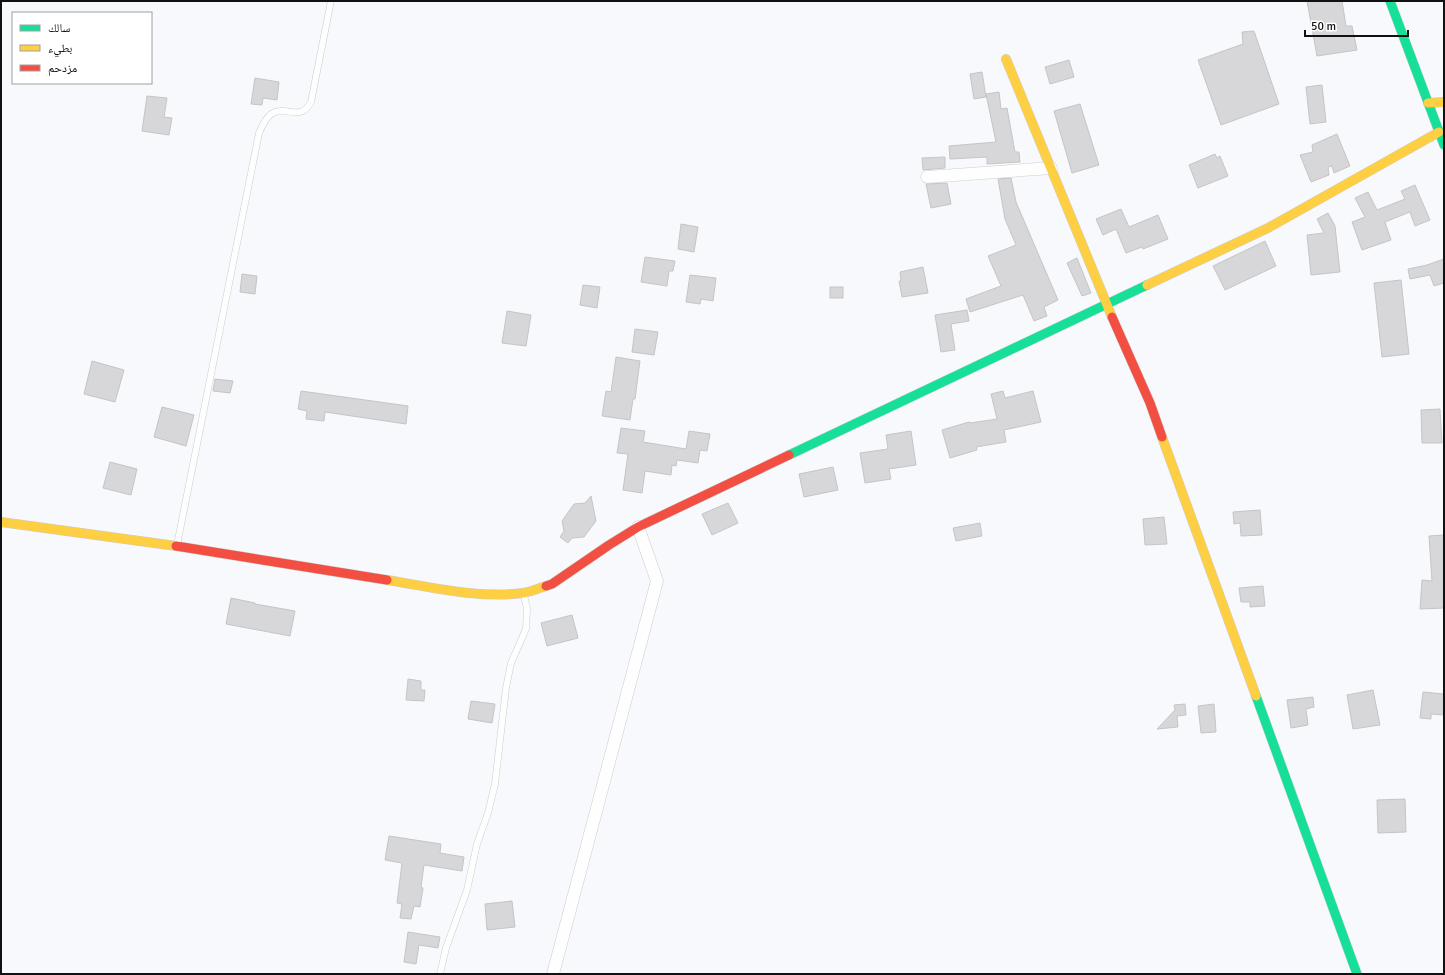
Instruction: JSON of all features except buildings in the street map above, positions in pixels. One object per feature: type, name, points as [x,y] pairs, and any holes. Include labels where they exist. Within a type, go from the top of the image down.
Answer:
[{"type":"main road","points":[[1390,1],[1444,145]]},
{"type":"main road","points":[[1006,59],[1107,305],[1150,403],[1357,974]]},
{"type":"main road","points":[[1428,103],[1444,102]]},
{"type":"main road","points":[[1,522],[177,546],[462,592],[495,595],[524,593],[552,584],[638,527],[1268,228],[1439,132]]},
{"type":"street","points":[[927,177],[1051,168]]},
{"type":"street","points":[[553,974],[657,582],[638,527]]},
{"type":"lane","points":[[177,546],[259,133],[264,122],[271,114],[280,111],[302,112],[308,109],[311,102],[331,1]]},
{"type":"lane","points":[[440,974],[446,948],[467,890],[477,844],[488,813],[495,784],[510,663],[526,629],[527,609],[524,593]]},
{"type":"traffic: fast","points":[[1390,1],[1444,145]]},
{"type":"traffic: fast","points":[[789,455],[1147,285]]},
{"type":"traffic: fast","points":[[1256,696],[1357,974]]},
{"type":"traffic: slow","points":[[1006,59],[1112,317]]},
{"type":"traffic: slow","points":[[1428,103],[1444,102]]},
{"type":"traffic: slow","points":[[1147,285],[1268,228],[1439,132]]},
{"type":"traffic: slow","points":[[1162,437],[1256,696]]},
{"type":"traffic: slow","points":[[1,522],[176,546]]},
{"type":"traffic: slow","points":[[387,580],[455,591],[489,594],[523,593],[546,586]]},
{"type":"traffic: jam","points":[[1112,317],[1150,403],[1162,437]]},
{"type":"traffic: jam","points":[[546,586],[552,584],[638,527],[789,455]]},
{"type":"traffic: jam","points":[[176,546],[387,580]]}]
